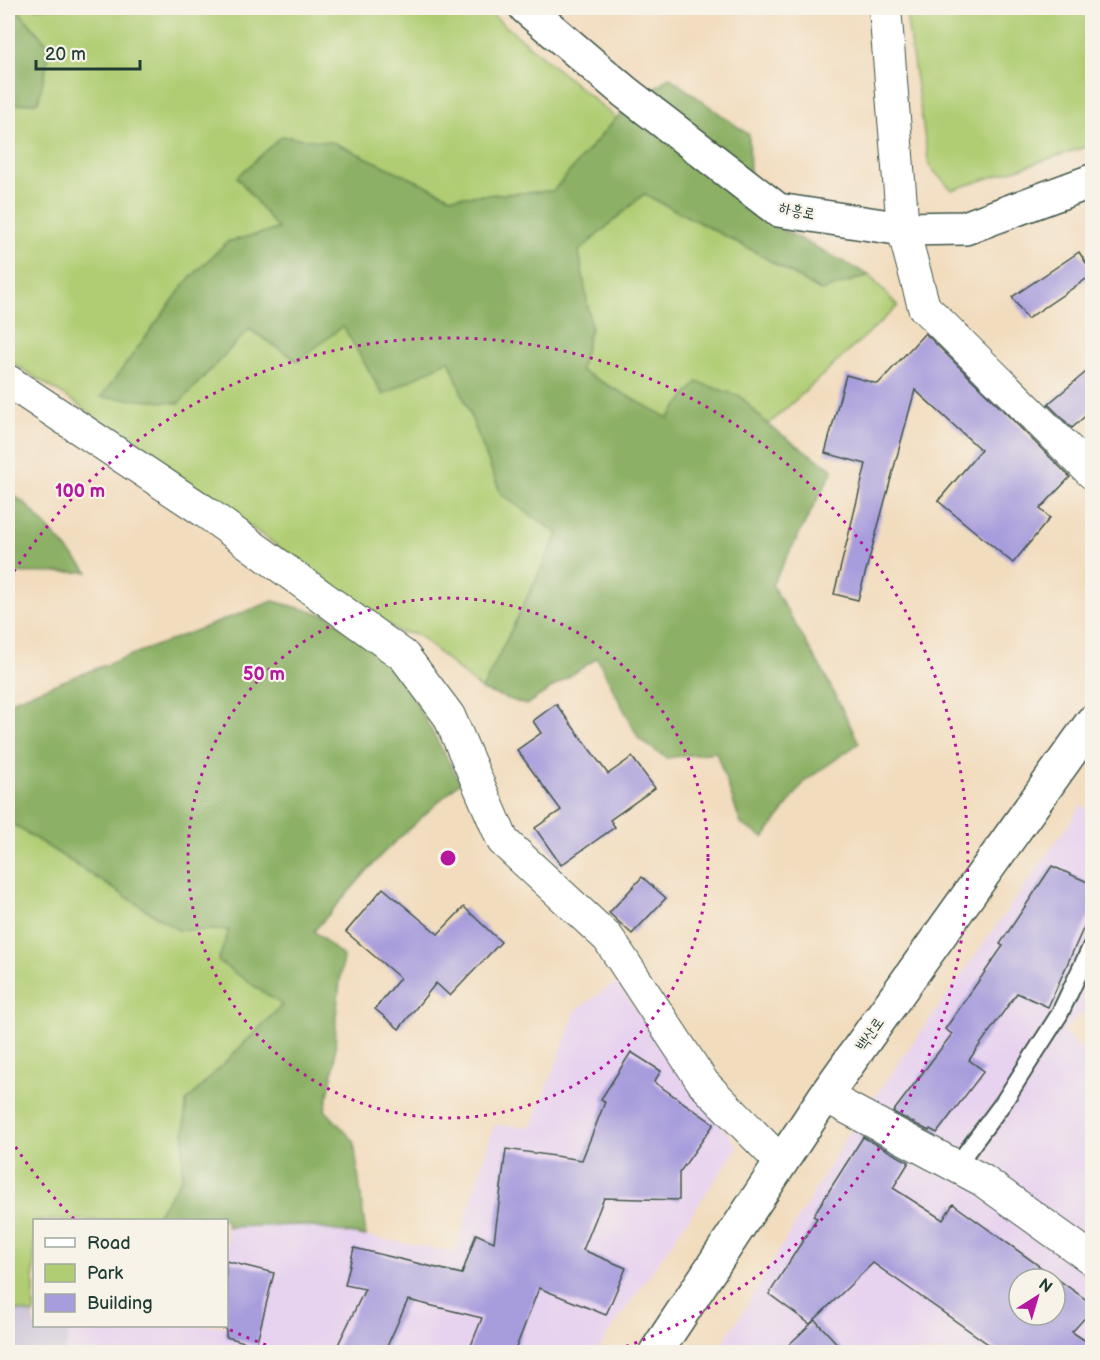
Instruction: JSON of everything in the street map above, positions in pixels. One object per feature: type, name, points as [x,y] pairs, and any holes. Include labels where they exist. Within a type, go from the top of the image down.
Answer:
[{"type":"main road","name":"하흥로","points":[[526,8],[625,92],[778,210],[903,229],[965,228],[1092,181]]},
{"type":"main road","name":"백산로","points":[[656,1353],[825,1096],[1092,722]]},
{"type":"street","points":[[885,8],[903,229],[924,307],[1092,473]]},
{"type":"street","points":[[8,381],[204,511],[404,656],[449,716],[503,841],[608,938],[704,1084],[782,1162]]},
{"type":"street","points":[[825,1096],[982,1180],[1092,1259]]},
{"type":"lane","points":[[956,1166],[1003,1103],[1059,1016],[1092,945]]},
{"type":"shaded area","points":[[1082,805],[1092,813],[1092,1005],[1062,1031],[1092,1058],[1092,1352],[716,1352],[743,1312],[847,1136]]},
{"type":"shaded area","points":[[616,982],[738,1147],[596,1352],[65,1352],[71,1327],[228,1327],[228,1227],[300,1225],[455,1252],[494,1125],[532,1127],[576,1010]]},
{"type":"shaded area","points":[[8,1308],[33,1314],[33,1327],[71,1327],[65,1352],[8,1352]]},
{"type":"green space","points":[[8,8],[16,8],[51,48],[38,102],[8,105]]},
{"type":"green space","points":[[16,8],[484,8],[616,118],[553,191],[451,197],[335,143],[278,229],[227,242],[187,281],[179,403],[249,329],[298,361],[343,326],[449,360],[501,494],[558,534],[482,690],[417,634],[399,632],[73,401],[8,360],[8,105],[38,102],[50,48]]},
{"type":"green space","points":[[905,8],[1092,8],[1092,145],[952,190],[929,166]]},
{"type":"green space","points":[[669,77],[749,135],[751,213],[869,275],[821,291],[752,250],[644,194],[579,251],[591,327],[580,370],[668,418],[697,382],[740,396],[768,425],[833,470],[772,585],[824,673],[859,743],[805,781],[764,838],[741,824],[716,752],[666,758],[639,739],[597,658],[526,705],[482,690],[558,534],[501,494],[449,360],[383,395],[343,326],[298,361],[249,329],[179,403],[101,397],[187,281],[227,242],[278,229],[237,177],[282,136],[335,143],[451,197],[553,191],[616,118]]},
{"type":"green space","points":[[644,194],[752,250],[820,291],[869,275],[898,306],[768,425],[740,396],[668,419],[580,371],[591,327],[579,251]]},
{"type":"green space","points":[[8,491],[26,504],[88,572],[8,573]]},
{"type":"green space","points":[[273,601],[329,616],[399,672],[460,782],[384,852],[314,931],[343,956],[336,1016],[335,1062],[325,1110],[354,1141],[366,1236],[300,1225],[228,1227],[228,1219],[155,1219],[182,1178],[186,1102],[282,1005],[218,961],[229,930],[178,930],[8,821],[8,702]]},
{"type":"green space","points":[[8,821],[178,930],[230,930],[218,961],[282,1005],[186,1102],[182,1178],[155,1219],[33,1219],[33,1314],[8,1308]]},
{"type":"building","points":[[1079,252],[1092,275],[1027,319],[1012,297]]},
{"type":"building","points":[[925,333],[1070,477],[1040,509],[1050,518],[1013,563],[938,501],[981,450],[915,390],[858,600],[834,594],[866,464],[825,453],[846,375],[878,384]]},
{"type":"building","points":[[1092,367],[1092,410],[1072,428],[1048,404]]},
{"type":"building","points":[[556,704],[608,774],[632,757],[655,788],[610,820],[615,827],[561,865],[535,828],[561,810],[517,750],[541,733],[533,721]]},
{"type":"building","points":[[1052,866],[1092,884],[1092,909],[1048,1007],[1017,993],[969,1060],[984,1071],[937,1133],[893,1112],[952,1034],[945,1029],[1003,946],[1000,944]]},
{"type":"building","points":[[642,877],[666,898],[632,934],[609,913]]},
{"type":"building","points":[[383,888],[438,934],[464,907],[501,942],[450,996],[436,983],[399,1029],[375,1009],[400,978],[346,932]]},
{"type":"building","points":[[631,1052],[661,1071],[654,1082],[714,1124],[679,1173],[679,1200],[604,1198],[583,1250],[626,1268],[606,1315],[539,1288],[514,1353],[468,1353],[482,1318],[408,1300],[384,1353],[334,1353],[365,1289],[345,1285],[354,1248],[462,1274],[476,1234],[494,1242],[506,1149],[582,1160],[605,1102],[601,1099]]},
{"type":"building","points":[[863,1137],[909,1162],[893,1188],[943,1220],[953,1204],[1041,1267],[1007,1267],[1007,1327],[1067,1327],[1067,1286],[1092,1304],[1092,1310],[1072,1332],[1092,1345],[1092,1353],[1001,1353],[873,1263],[810,1324],[769,1294],[817,1218],[813,1216]]},
{"type":"building","points":[[228,1262],[274,1273],[256,1345],[226,1337]]},
{"type":"building","points":[[815,1320],[846,1353],[780,1353]]}]
